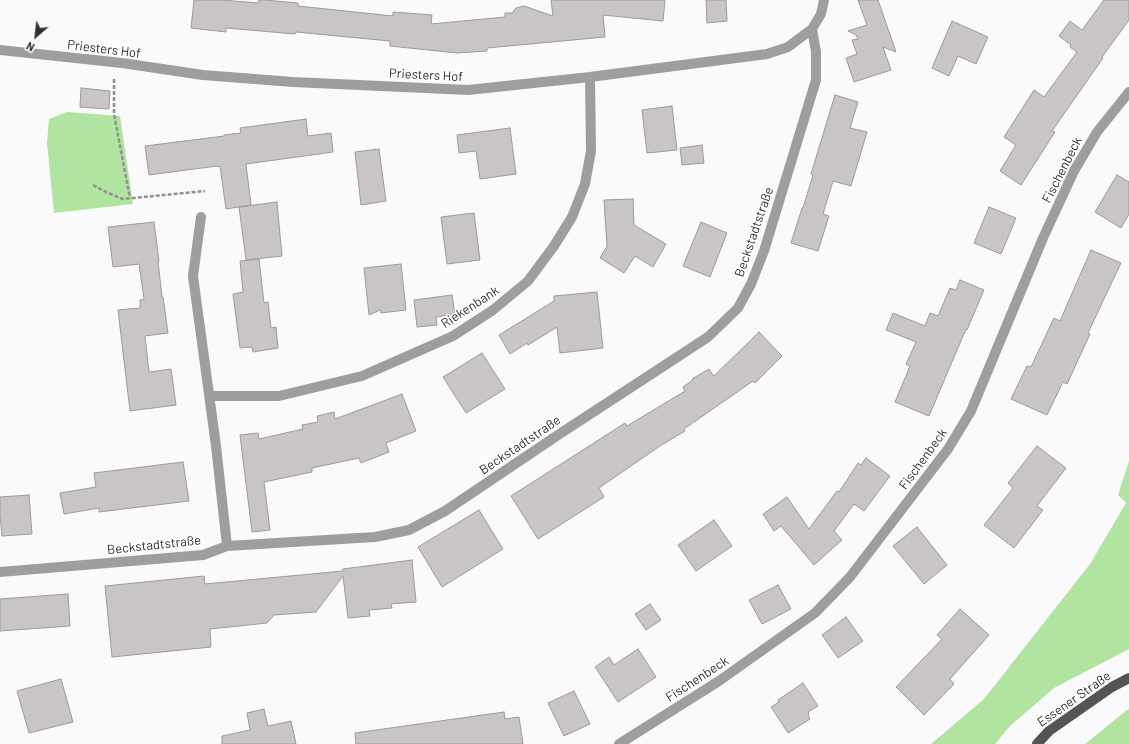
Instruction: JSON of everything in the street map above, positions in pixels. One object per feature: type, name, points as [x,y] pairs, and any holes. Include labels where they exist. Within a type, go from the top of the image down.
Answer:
[{"type":"main road","name":"Essener Straße","points":[[1037,744],[1048,731],[1112,687],[1129,678]]},
{"type":"street","name":"Priesters Hof","points":[[0,50],[203,75],[293,82],[468,90],[590,77],[767,54],[788,47],[812,28],[821,14],[824,0]]},
{"type":"street","name":"Beckstadtstraße","points":[[0,572],[203,555],[227,546],[375,537],[410,530],[445,511],[708,337],[738,308],[751,284],[764,251],[816,80],[816,52],[812,28]]},
{"type":"street","name":"Riekenbank","points":[[210,396],[279,396],[362,376],[453,336],[493,310],[528,280],[554,246],[572,217],[585,184],[591,151],[590,77]]},
{"type":"street","name":"Fischenbeck","points":[[619,744],[719,681],[815,613],[850,578],[948,449],[971,411],[1043,238],[1074,171],[1097,132],[1129,92]]},
{"type":"street","points":[[201,217],[193,276],[210,396],[227,546]]},
{"type":"path","points":[[114,83],[114,114],[130,198]]},
{"type":"path","points":[[93,185],[123,200],[130,198],[205,191]]},
{"type":"green space","points":[[67,112],[120,116],[133,204],[54,213],[47,143],[49,119]]},
{"type":"green space","points":[[1129,461],[1129,649],[1054,688],[1010,726],[995,744],[931,744],[984,699],[1090,564],[1126,503],[1118,495]]},
{"type":"green space","points":[[1129,709],[1129,744],[1085,744],[1127,710]]},
{"type":"building","points":[[194,0],[222,0],[258,3],[259,0],[265,0],[298,3],[298,6],[393,16],[393,12],[432,15],[431,24],[505,17],[505,13],[512,13],[516,8],[524,6],[553,16],[551,0],[665,0],[663,21],[603,15],[605,37],[487,48],[487,51],[457,53],[390,46],[390,41],[296,32],[295,34],[226,28],[226,32],[191,28]]},
{"type":"building","points":[[706,0],[726,0],[727,21],[707,23]]},
{"type":"building","points":[[858,0],[878,0],[896,52],[883,47],[891,70],[854,82],[846,58],[857,54],[852,40],[858,39],[856,35],[848,31],[867,25]]},
{"type":"building","points":[[1104,0],[1129,0],[1129,20],[1052,131],[1055,132],[1021,185],[1000,171],[1016,145],[1004,137],[1034,90],[1044,97],[1077,52],[1070,47],[1071,45],[1059,36],[1070,21],[1082,30]]},
{"type":"building","points":[[952,21],[988,37],[976,64],[958,56],[949,76],[932,68]]},
{"type":"building","points":[[81,88],[110,91],[109,109],[80,107]]},
{"type":"building","points":[[835,95],[858,102],[850,128],[867,132],[851,186],[833,181],[823,214],[829,216],[818,251],[791,243],[813,175],[811,174]]},
{"type":"building","points":[[672,106],[677,150],[647,153],[642,110]]},
{"type":"building","points":[[306,119],[308,136],[331,133],[333,152],[246,164],[251,205],[226,209],[220,166],[149,175],[145,146],[224,136],[241,133],[240,128]]},
{"type":"building","points":[[510,128],[516,174],[480,179],[476,151],[459,153],[457,135]]},
{"type":"building","points":[[702,145],[704,163],[682,165],[680,148]]},
{"type":"building","points":[[379,149],[386,201],[361,205],[355,152]]},
{"type":"building","points":[[1117,175],[1129,182],[1129,214],[1121,228],[1095,212]]},
{"type":"building","points":[[633,199],[634,225],[666,244],[653,267],[635,256],[624,273],[600,258],[607,246],[604,200]]},
{"type":"building","points":[[277,202],[282,256],[246,260],[239,207]]},
{"type":"building","points":[[989,207],[1016,218],[1001,254],[974,243]]},
{"type":"building","points":[[474,213],[480,260],[447,264],[441,217]]},
{"type":"building","points":[[154,222],[162,297],[168,333],[145,336],[149,372],[171,369],[176,405],[130,411],[118,310],[140,308],[140,300],[144,299],[139,264],[113,267],[108,227]]},
{"type":"building","points":[[701,222],[727,233],[710,277],[683,266]]},
{"type":"building","points":[[1091,250],[1121,263],[1088,333],[1090,334],[1067,384],[1063,382],[1047,415],[1011,399],[1027,366],[1031,367],[1054,318],[1060,321]]},
{"type":"building","points":[[259,259],[264,303],[268,302],[271,328],[276,327],[278,348],[253,352],[252,347],[240,348],[233,294],[243,292],[240,261]]},
{"type":"building","points":[[401,264],[406,310],[381,313],[380,310],[369,315],[364,268]]},
{"type":"building","points":[[960,280],[984,290],[929,416],[895,402],[910,366],[906,364],[916,342],[886,330],[893,313],[925,326],[930,313],[938,316],[950,288],[956,290]]},
{"type":"building","points":[[597,292],[603,348],[560,353],[557,327],[510,354],[499,335],[554,301],[554,296]]},
{"type":"building","points":[[452,295],[455,314],[436,317],[437,325],[417,327],[414,300]]},
{"type":"building","points":[[759,332],[782,356],[755,383],[753,381],[684,429],[685,431],[660,446],[599,488],[604,497],[538,539],[511,496],[625,423],[627,426],[685,391],[683,387],[693,380],[692,379],[709,369],[714,376]]},
{"type":"building","points":[[482,353],[505,389],[466,413],[443,377]]},
{"type":"building","points":[[402,394],[416,431],[386,443],[389,452],[361,463],[359,458],[312,468],[312,472],[264,482],[270,530],[252,532],[240,435],[258,433],[259,439],[303,429],[302,425],[318,422],[317,416],[334,412],[335,419]]},
{"type":"building","points":[[1037,446],[1066,468],[1037,506],[1043,510],[1014,548],[984,525],[1013,488],[1008,483]]},
{"type":"building","points":[[866,458],[890,476],[864,511],[854,504],[834,531],[842,540],[814,565],[781,526],[774,531],[763,514],[787,497],[809,529],[837,491],[839,492],[858,463],[861,465]]},
{"type":"building","points":[[183,462],[189,501],[99,512],[99,508],[64,514],[60,493],[96,487],[94,473]]},
{"type":"building","points":[[29,495],[32,534],[2,536],[0,497]]},
{"type":"building","points":[[479,510],[503,549],[442,587],[418,547]]},
{"type":"building","points":[[714,520],[732,546],[696,571],[678,545]]},
{"type":"building","points":[[917,527],[947,565],[924,584],[893,546]]},
{"type":"building","points":[[412,560],[416,602],[391,604],[392,608],[369,610],[370,616],[348,618],[343,576],[316,612],[274,615],[267,623],[210,629],[211,647],[112,657],[105,586],[204,576],[205,584],[343,571],[343,569]]},
{"type":"building","points":[[778,585],[791,609],[762,624],[749,600]]},
{"type":"building","points":[[68,594],[70,626],[0,631],[0,599]]},
{"type":"building","points":[[650,604],[661,620],[646,630],[635,614]]},
{"type":"building","points":[[960,609],[989,635],[950,679],[954,684],[924,715],[896,687],[942,639],[937,635]]},
{"type":"building","points":[[846,617],[863,641],[838,658],[822,635]]},
{"type":"building","points":[[638,649],[656,677],[618,702],[595,667],[609,657],[614,665]]},
{"type":"building","points":[[61,679],[73,722],[29,733],[17,691]]},
{"type":"building","points":[[803,683],[818,706],[808,712],[810,719],[788,733],[771,707],[779,702],[778,700]]},
{"type":"building","points":[[574,691],[590,724],[564,736],[548,703]]},
{"type":"building","points":[[264,709],[268,726],[291,721],[296,744],[222,744],[222,736],[250,730],[247,713]]},
{"type":"building","points":[[504,712],[505,719],[519,717],[523,744],[356,744],[355,733]]}]
